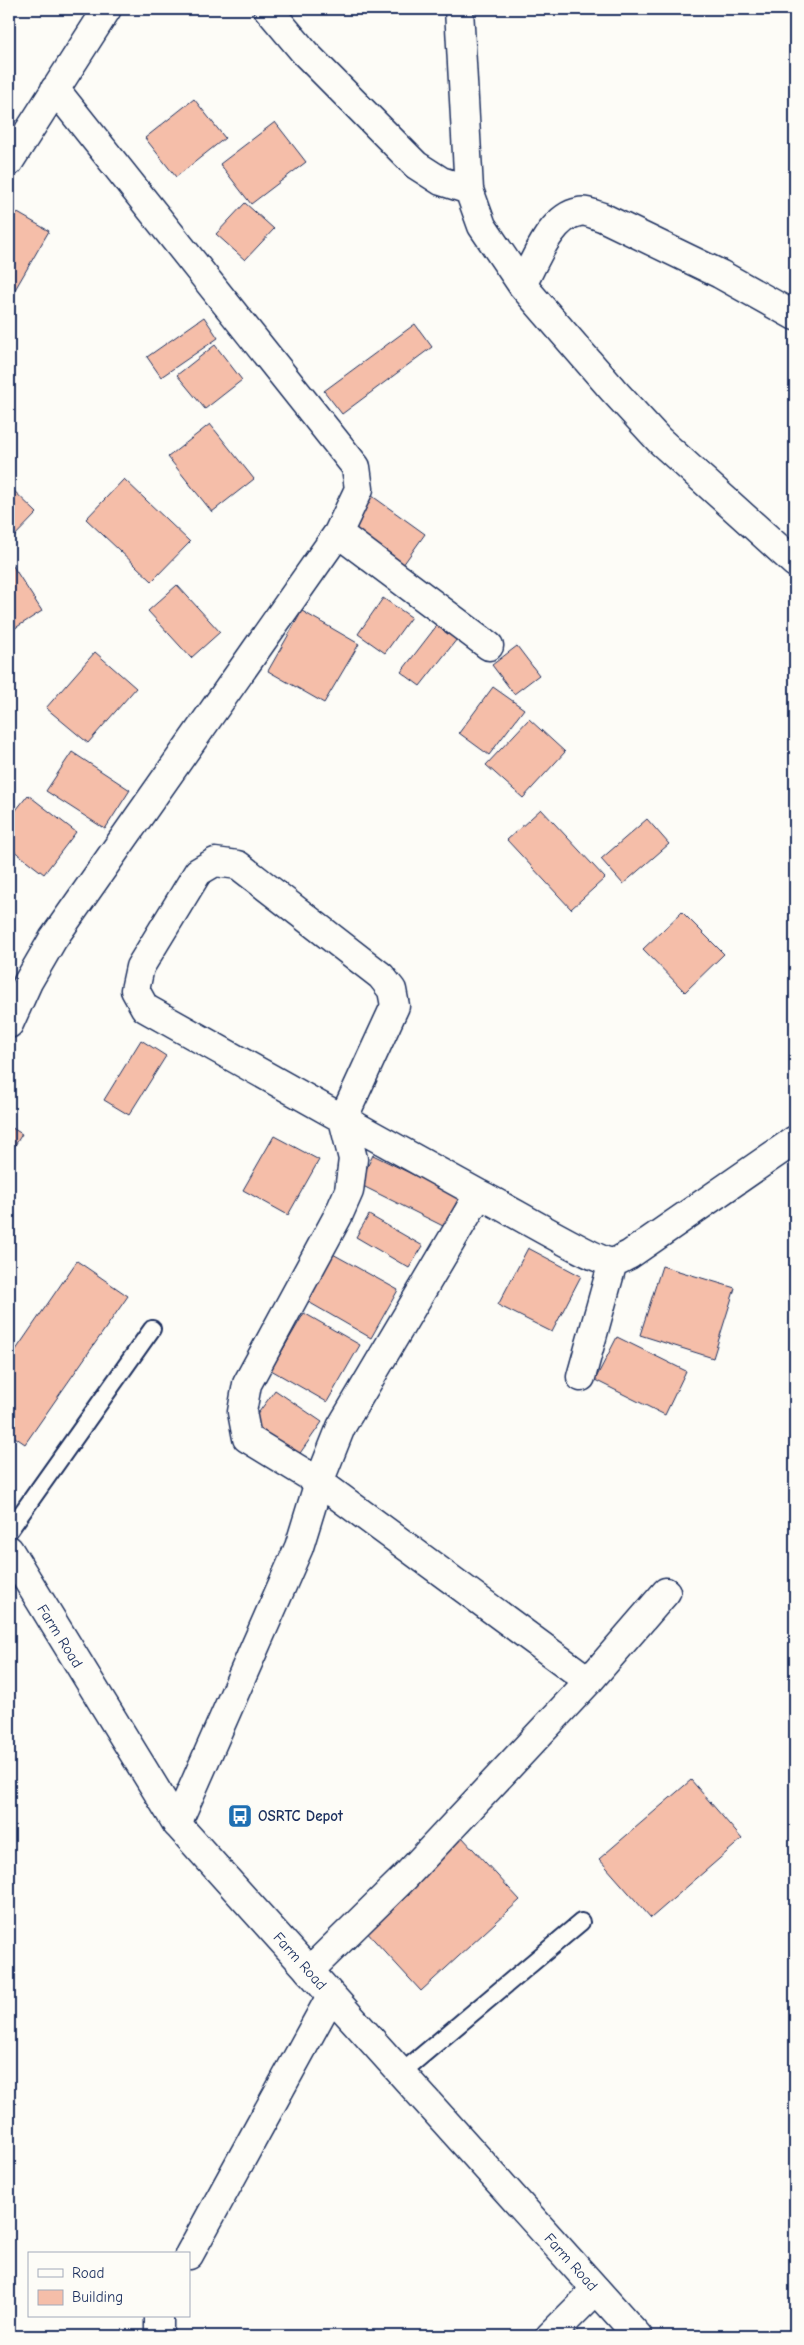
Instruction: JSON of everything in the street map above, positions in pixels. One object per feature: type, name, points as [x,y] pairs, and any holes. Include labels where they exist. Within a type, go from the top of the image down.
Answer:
[{"type":"street","points":[[9,162],[107,9]]},
{"type":"street","points":[[268,9],[305,53],[416,165],[442,181],[469,190]]},
{"type":"street","points":[[458,9],[469,190],[482,226],[522,285],[612,390],[659,440],[795,563]]},
{"type":"street","points":[[9,1024],[28,982],[52,939],[338,533],[359,489],[356,467],[55,90]]},
{"type":"street","points":[[522,285],[550,235],[564,217],[581,211],[602,217],[720,274],[795,316]]},
{"type":"street","points":[[338,533],[489,646]]},
{"type":"street","points":[[589,1681],[319,1482],[247,1438],[242,1412],[247,1384],[338,1216],[349,1190],[353,1159],[343,1119],[395,1006],[392,990],[381,976],[238,865],[215,862],[198,872],[140,967],[135,990],[145,1008],[343,1119],[479,1194],[503,1205],[594,1257],[613,1262],[628,1255],[795,1140]]},
{"type":"street","points":[[177,1824],[299,1547],[319,1482],[341,1427],[479,1194]]},
{"type":"street","points":[[581,1377],[613,1262]]},
{"type":"street","name":"Farm Road","points":[[9,1550],[177,1824],[638,2336]]},
{"type":"street","points":[[309,1971],[405,1877],[589,1681],[666,1592]]},
{"type":"street","points":[[190,2253],[331,1996]]},
{"type":"street","points":[[550,2336],[596,2290]]},
{"type":"lane","points":[[9,1531],[152,1329]]},
{"type":"lane","points":[[401,2073],[581,1922]]},
{"type":"building","points":[[194,99],[225,138],[176,177],[145,138]]},
{"type":"building","points":[[275,122],[306,162],[251,204],[220,164]]},
{"type":"building","points":[[245,203],[274,229],[245,260],[216,234]]},
{"type":"building","points":[[9,208],[49,231],[9,300]]},
{"type":"building","points":[[204,317],[218,338],[161,377],[147,357]]},
{"type":"building","points":[[415,324],[432,347],[342,414],[324,391]]},
{"type":"building","points":[[215,345],[242,380],[205,409],[177,375]]},
{"type":"building","points":[[210,424],[254,479],[212,512],[168,457]]},
{"type":"building","points":[[124,479],[190,542],[152,581],[86,519]]},
{"type":"building","points":[[9,486],[37,513],[9,542]]},
{"type":"building","points":[[368,493],[425,534],[403,565],[348,529]]},
{"type":"building","points":[[9,560],[42,611],[9,632]]},
{"type":"building","points":[[177,585],[220,632],[191,658],[148,611]]},
{"type":"building","points":[[383,598],[411,617],[385,653],[358,634]]},
{"type":"building","points":[[302,611],[359,644],[324,703],[268,671]]},
{"type":"building","points":[[438,624],[457,639],[420,686],[401,672]]},
{"type":"building","points":[[517,646],[539,675],[514,694],[492,665]]},
{"type":"building","points":[[95,652],[136,688],[88,743],[46,708]]},
{"type":"building","points":[[493,687],[524,709],[489,755],[459,733]]},
{"type":"building","points":[[529,719],[565,752],[523,798],[486,765]]},
{"type":"building","points":[[72,752],[130,790],[105,829],[46,791]]},
{"type":"building","points":[[28,795],[76,832],[44,874],[9,847],[9,819]]},
{"type":"building","points":[[541,809],[605,878],[571,909],[507,840]]},
{"type":"building","points":[[647,819],[669,844],[623,884],[601,859]]},
{"type":"building","points":[[682,912],[724,954],[685,992],[643,949]]},
{"type":"building","points":[[141,1040],[166,1056],[129,1115],[104,1100]]},
{"type":"building","points":[[9,1126],[22,1134],[9,1155]]},
{"type":"building","points":[[274,1136],[319,1160],[288,1215],[243,1190]]},
{"type":"building","points":[[373,1155],[459,1197],[445,1227],[359,1184]]},
{"type":"building","points":[[369,1215],[423,1246],[409,1268],[356,1237]]},
{"type":"building","points":[[528,1248],[581,1276],[552,1332],[498,1305]]},
{"type":"building","points":[[331,1253],[398,1290],[371,1338],[305,1300]]},
{"type":"building","points":[[77,1261],[128,1296],[25,1444],[9,1433],[9,1360]]},
{"type":"building","points":[[662,1266],[735,1288],[713,1358],[640,1335]]},
{"type":"building","points":[[304,1313],[360,1345],[327,1402],[271,1370]]},
{"type":"building","points":[[617,1337],[686,1371],[665,1415],[595,1380]]},
{"type":"building","points":[[275,1390],[322,1422],[298,1456],[251,1423]]},
{"type":"building","points":[[691,1780],[742,1839],[651,1918],[599,1859]]},
{"type":"building","points":[[462,1837],[520,1900],[421,1991],[363,1928]]},
{"type":"place","name":"OSRTC Depot","points":[[240,1816]]}]
